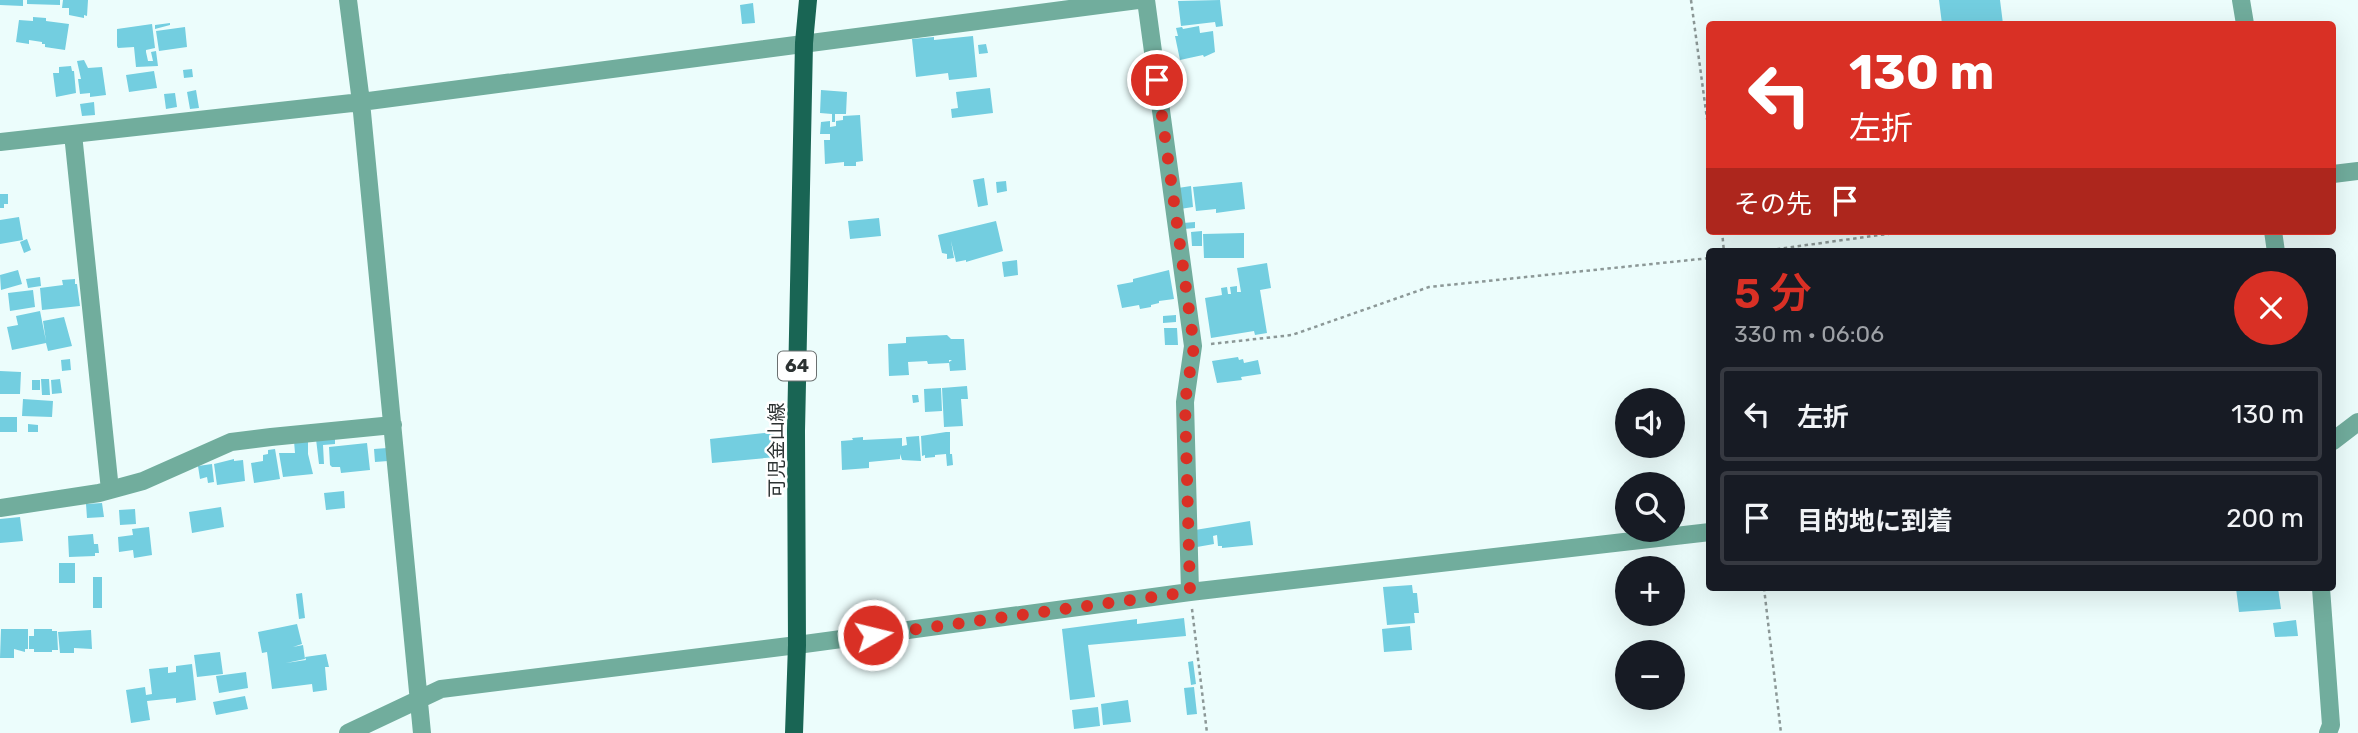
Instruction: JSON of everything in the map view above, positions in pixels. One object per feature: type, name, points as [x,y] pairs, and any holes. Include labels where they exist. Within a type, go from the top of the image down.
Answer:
[{"type":"main road","name":"可児金山線","points":[[794,733],[797,645],[796,431],[804,43],[808,0]]},
{"type":"street","points":[[348,0],[361,102],[422,733]]},
{"type":"street","points":[[0,142],[361,102],[1138,0]]},
{"type":"street","points":[[1146,0],[1194,346],[1185,402],[1190,592]]},
{"type":"street","points":[[2241,0],[2244,21]]},
{"type":"street","points":[[73,134],[110,490]]},
{"type":"street","points":[[2336,174],[2358,171]]},
{"type":"street","points":[[2336,439],[2358,422]]},
{"type":"street","points":[[0,508],[110,490],[143,481],[231,443],[393,425]]},
{"type":"street","points":[[348,733],[441,689],[1190,592],[1706,531]]},
{"type":"street","points":[[2321,591],[2331,725],[2328,733]]},
{"type":"path","points":[[1691,0],[1706,111]]},
{"type":"path","points":[[1785,248],[1880,235]]},
{"type":"path","points":[[1194,346],[1292,335],[1429,287],[1706,258]]},
{"type":"path","points":[[1764,591],[1781,733]]},
{"type":"path","points":[[1190,592],[1207,733]]},
{"type":"building","points":[[0,0],[23,0],[23,6],[0,5]]},
{"type":"building","points":[[27,0],[60,0],[60,5],[27,4]]},
{"type":"building","points":[[63,0],[88,0],[87,16],[84,15],[84,18],[69,15],[69,8],[62,8]]},
{"type":"building","points":[[1220,0],[1223,26],[1216,27],[1215,22],[1181,26],[1178,1]]},
{"type":"building","points":[[1939,0],[2000,0],[2003,21],[1942,21]]},
{"type":"building","points":[[753,3],[755,23],[742,24],[740,5]]},
{"type":"building","points":[[33,17],[69,24],[65,50],[45,47],[42,42],[16,42],[19,20],[33,21]]},
{"type":"building","points":[[152,24],[155,48],[146,52],[148,61],[153,61],[151,52],[156,51],[158,66],[136,67],[134,47],[117,46],[117,29]]},
{"type":"building","points":[[155,25],[170,25],[155,29]]},
{"type":"building","points":[[1199,26],[1200,33],[1213,31],[1215,52],[1204,57],[1203,55],[1180,60],[1176,28]]},
{"type":"building","points":[[185,27],[187,47],[159,51],[156,31]]},
{"type":"building","points":[[973,36],[977,77],[949,80],[948,73],[916,77],[912,39]]},
{"type":"building","points":[[986,44],[988,53],[979,54],[978,45]]},
{"type":"building","points":[[84,60],[88,68],[102,67],[106,95],[90,97],[90,93],[80,94],[78,79],[81,79],[77,61]]},
{"type":"building","points":[[71,66],[76,93],[56,97],[53,73],[59,73],[59,67]]},
{"type":"building","points":[[192,69],[193,77],[184,78],[183,70]]},
{"type":"building","points":[[154,71],[157,88],[129,92],[126,75]]},
{"type":"building","points":[[990,88],[993,113],[952,118],[951,109],[958,108],[956,92]]},
{"type":"building","points":[[196,90],[199,108],[190,109],[187,92]]},
{"type":"building","points":[[821,90],[847,92],[846,114],[835,114],[835,122],[832,122],[832,114],[820,113]]},
{"type":"building","points":[[175,93],[177,107],[166,109],[164,94]]},
{"type":"building","points":[[94,102],[95,115],[82,116],[80,104]]},
{"type":"building","points":[[860,115],[863,161],[856,162],[856,166],[844,166],[844,162],[825,164],[824,140],[830,140],[830,134],[820,134],[821,122],[830,121],[830,127],[836,126],[836,121],[843,120],[843,116]]},
{"type":"building","points":[[984,178],[988,205],[978,207],[973,180]]},
{"type":"building","points":[[1006,181],[1007,191],[997,193],[996,182]]},
{"type":"building","points":[[1242,182],[1245,209],[1216,213],[1216,209],[1196,211],[1193,187]]},
{"type":"building","points":[[1191,186],[1193,207],[1180,209],[1178,188]]},
{"type":"building","points":[[0,194],[8,194],[8,204],[4,204],[4,208],[0,208]]},
{"type":"building","points":[[19,217],[23,240],[0,244],[0,220]]},
{"type":"building","points":[[879,218],[881,236],[850,239],[848,221]]},
{"type":"building","points":[[996,221],[1003,251],[966,262],[956,262],[951,241],[954,258],[947,259],[947,254],[942,253],[938,235]]},
{"type":"building","points":[[1195,222],[1195,228],[1184,229],[1183,223]]},
{"type":"building","points":[[1202,231],[1202,246],[1192,246],[1191,232]]},
{"type":"building","points":[[1244,233],[1244,258],[1204,258],[1203,234]]},
{"type":"building","points":[[27,239],[31,250],[24,253],[20,242]]},
{"type":"building","points":[[1017,260],[1018,275],[1004,277],[1002,262]]},
{"type":"building","points":[[1267,263],[1271,288],[1260,290],[1267,333],[1255,335],[1254,331],[1211,338],[1205,298],[1222,295],[1221,288],[1227,287],[1228,294],[1231,294],[1230,287],[1237,286],[1237,292],[1241,292],[1237,268]]},
{"type":"building","points":[[18,270],[22,284],[1,290],[0,275]]},
{"type":"building","points":[[1169,270],[1174,299],[1159,301],[1151,307],[1140,309],[1139,305],[1122,308],[1117,285]]},
{"type":"building","points":[[40,277],[41,286],[28,288],[26,279]]},
{"type":"building","points":[[75,279],[80,306],[42,310],[40,288],[63,285],[62,280]]},
{"type":"building","points":[[33,290],[35,307],[10,311],[8,293]]},
{"type":"building","points":[[40,311],[46,341],[43,321],[64,317],[72,346],[48,351],[46,343],[12,350],[7,327],[18,325],[16,316]]},
{"type":"building","points":[[1176,315],[1176,322],[1163,323],[1163,316]]},
{"type":"building","points":[[1164,328],[1177,328],[1178,345],[1165,345]]},
{"type":"building","points":[[947,335],[951,339],[964,339],[966,370],[950,371],[949,362],[908,362],[909,375],[889,376],[888,344],[906,343],[906,337]]},
{"type":"building","points":[[1238,357],[1239,360],[1243,359],[1244,363],[1258,360],[1261,374],[1217,383],[1212,361]]},
{"type":"building","points":[[70,359],[71,370],[62,371],[61,360]]},
{"type":"building","points":[[0,371],[21,372],[20,394],[0,394]]},
{"type":"building","points":[[41,379],[49,379],[50,395],[42,395]]},
{"type":"building","points":[[60,379],[62,393],[52,394],[51,380]]},
{"type":"building","points":[[32,380],[40,380],[40,390],[32,390]]},
{"type":"building","points":[[967,386],[968,399],[961,399],[963,426],[944,427],[942,388]]},
{"type":"building","points":[[941,388],[942,411],[925,412],[924,389]]},
{"type":"building","points":[[912,395],[918,395],[919,402],[913,403]]},
{"type":"building","points":[[23,399],[53,401],[52,417],[22,416]]},
{"type":"building","points":[[0,417],[17,417],[17,432],[0,432]]},
{"type":"building","points":[[28,424],[38,425],[38,432],[28,432]]},
{"type":"building","points":[[774,432],[776,457],[712,463],[710,439]]},
{"type":"building","points":[[950,432],[953,465],[947,466],[946,454],[925,458],[925,455],[922,456],[921,436]]},
{"type":"building","points":[[919,436],[921,461],[902,460],[900,454],[900,459],[869,462],[869,468],[842,470],[841,441],[863,437],[863,440],[902,438],[902,446],[907,445],[906,437]]},
{"type":"building","points":[[335,438],[335,444],[323,445],[324,464],[319,464],[316,439]]},
{"type":"building","points":[[308,439],[308,454],[313,474],[283,477],[279,453],[295,453],[294,441]]},
{"type":"building","points":[[367,443],[370,470],[341,473],[340,467],[330,465],[329,447]]},
{"type":"building","points":[[387,448],[388,461],[375,462],[374,449]]},
{"type":"building","points":[[275,449],[280,479],[254,483],[251,463],[263,461],[263,455],[268,454],[268,450]]},
{"type":"building","points":[[234,459],[243,460],[245,481],[217,485],[214,464]]},
{"type":"building","points":[[212,464],[214,482],[208,483],[207,477],[200,479],[198,466]]},
{"type":"building","points":[[344,491],[345,508],[326,510],[324,493]]},
{"type":"building","points":[[102,503],[104,517],[87,518],[86,504]]},
{"type":"building","points":[[221,507],[224,527],[192,533],[189,512]]},
{"type":"building","points":[[135,509],[136,524],[120,525],[119,510]]},
{"type":"building","points":[[20,517],[23,541],[0,543],[0,519]]},
{"type":"building","points":[[1250,521],[1253,545],[1222,548],[1218,546],[1217,535],[1213,536],[1214,544],[1197,547],[1195,530]]},
{"type":"building","points":[[149,527],[152,555],[134,558],[133,550],[119,552],[118,537],[133,535],[132,529]]},
{"type":"building","points":[[93,534],[99,553],[95,553],[95,556],[69,557],[68,536]]},
{"type":"building","points":[[59,563],[75,563],[75,583],[59,583]]},
{"type":"building","points":[[93,577],[102,577],[102,608],[93,608]]},
{"type":"building","points":[[1412,585],[1413,593],[1417,593],[1419,613],[1414,613],[1415,623],[1387,625],[1383,587]]},
{"type":"building","points":[[2236,591],[2278,591],[2281,609],[2239,612]]},
{"type":"building","points":[[302,593],[305,618],[299,619],[296,594]]},
{"type":"building","points":[[1184,618],[1186,636],[1088,645],[1095,697],[1070,700],[1062,629],[1137,619],[1137,624]]},
{"type":"building","points":[[2296,620],[2298,636],[2275,637],[2273,623]]},
{"type":"building","points":[[297,624],[302,644],[293,647],[303,645],[305,659],[286,663],[306,660],[305,657],[326,654],[329,667],[325,667],[327,690],[313,692],[312,684],[272,689],[267,652],[262,653],[258,632]]},
{"type":"building","points":[[1410,626],[1412,650],[1384,652],[1382,629]]},
{"type":"building","points":[[1,629],[28,629],[28,649],[25,649],[25,652],[14,649],[14,658],[0,658]]},
{"type":"building","points":[[34,629],[57,631],[58,650],[34,652],[34,649],[29,649],[29,636],[34,636]]},
{"type":"building","points":[[91,630],[92,649],[74,648],[74,653],[60,653],[58,632]]},
{"type":"building","points":[[220,652],[223,674],[197,677],[194,655]]},
{"type":"building","points":[[1193,661],[1196,684],[1191,685],[1188,662]]},
{"type":"building","points":[[192,664],[196,700],[176,703],[176,698],[147,701],[150,720],[131,723],[126,690],[145,687],[146,695],[152,694],[149,669],[168,667],[168,673],[176,672],[176,666]]},
{"type":"building","points":[[246,672],[248,688],[219,693],[216,676]]},
{"type":"building","points":[[1194,687],[1197,714],[1187,715],[1184,688]]},
{"type":"building","points":[[245,696],[248,709],[216,715],[213,702]]},
{"type":"building","points":[[1128,700],[1131,722],[1103,725],[1101,704]]},
{"type":"building","points":[[1098,707],[1100,726],[1074,729],[1072,710]]},
{"type":"route","points":[[873,635],[1190,592],[1185,402],[1194,346],[1157,80]]}]
